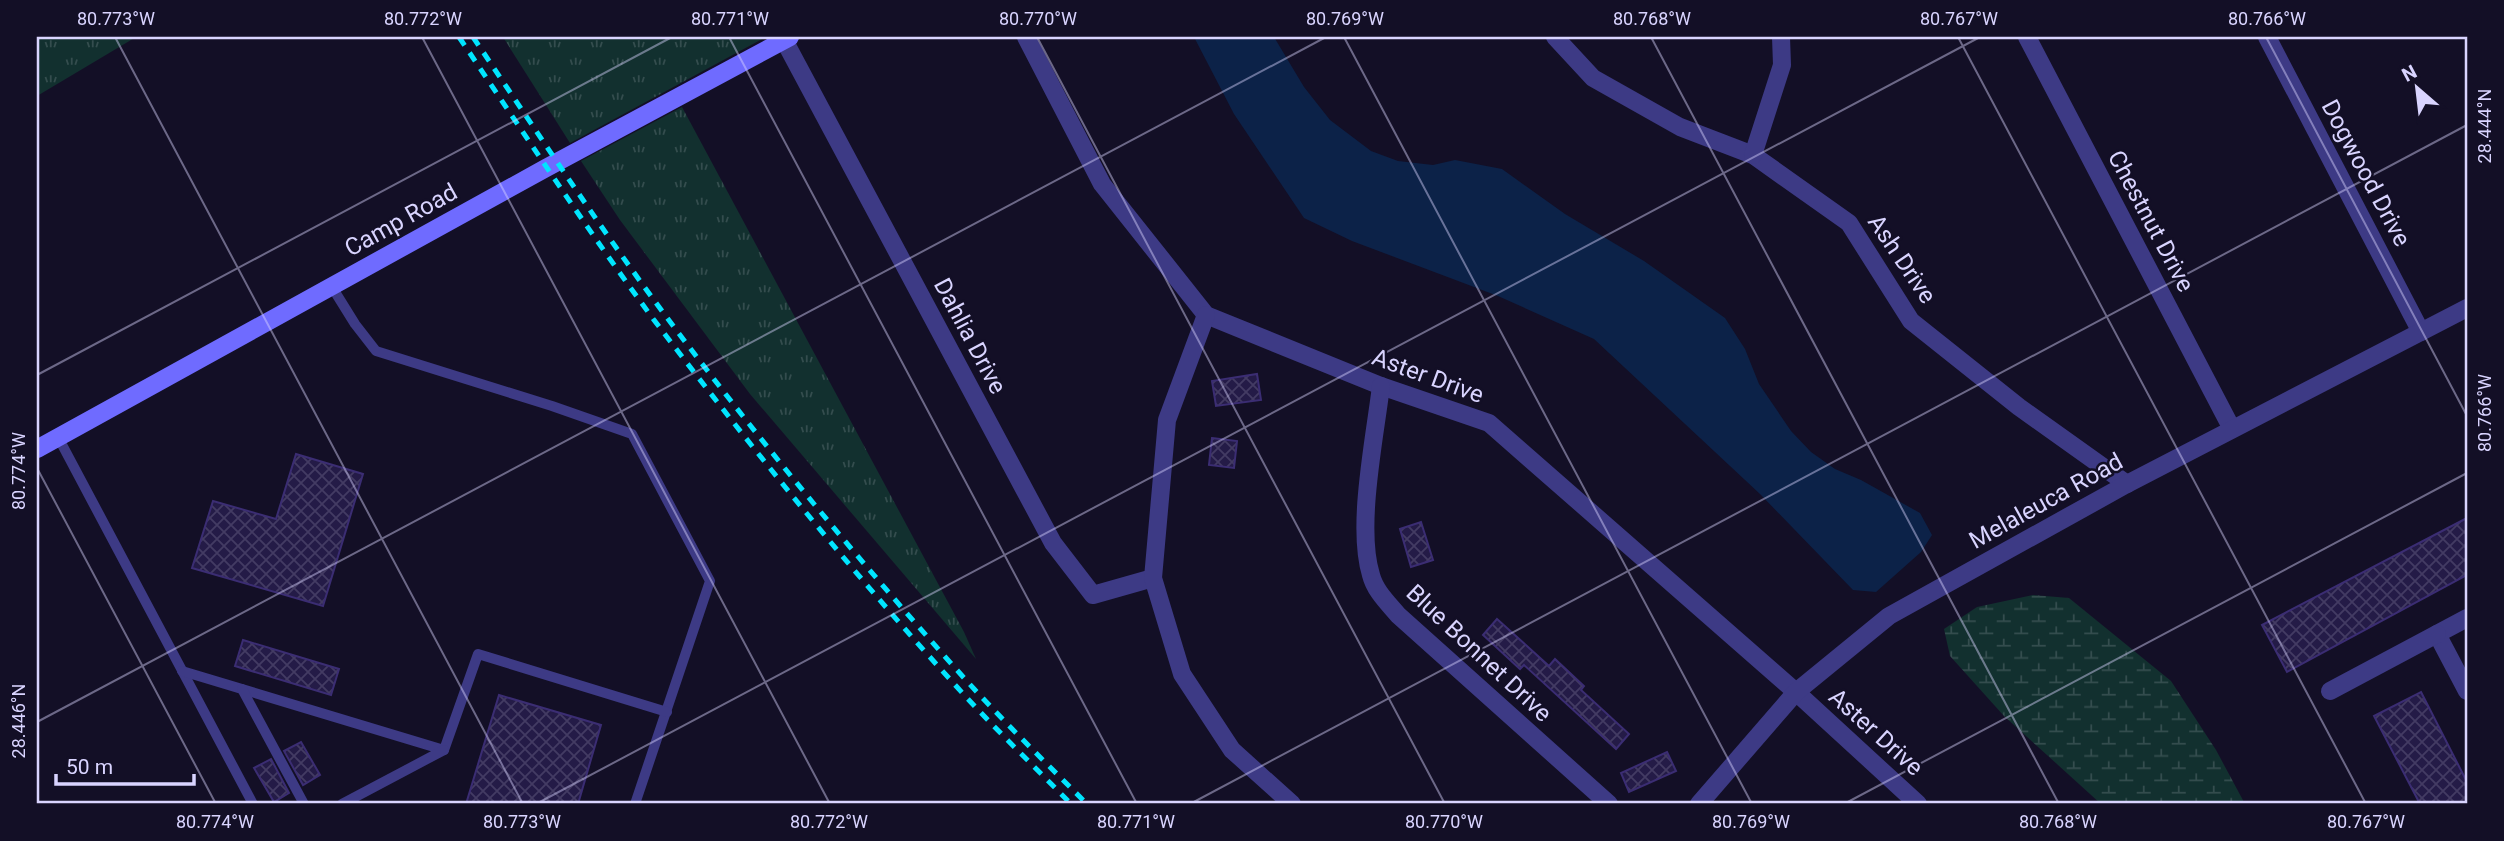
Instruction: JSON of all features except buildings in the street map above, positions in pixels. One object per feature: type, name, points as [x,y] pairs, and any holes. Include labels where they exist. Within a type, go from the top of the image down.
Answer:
[{"type":"street","name":"Aster Drive","points":[[1026,37],[1102,184],[1206,315],[1381,386],[1489,423],[1796,692],[1918,804]]},
{"type":"street","name":"Ash Drive","points":[[1555,37],[1593,78],[1680,127],[1753,155],[1849,223],[1911,321],[2019,407],[2127,484]]},
{"type":"street","points":[[1753,155],[1782,65],[1782,37]]},
{"type":"street","name":"Chestnut Drive","points":[[2027,37],[2232,429]]},
{"type":"street","name":"Dogwood Drive","points":[[2267,37],[2421,332]]},
{"type":"street","name":"Camp Road","points":[[37,449],[787,38]]},
{"type":"street","name":"Dahlia Drive","points":[[787,38],[1053,542],[1093,595],[1153,578]]},
{"type":"street","name":"Melaleuca Road","points":[[1699,804],[1796,692],[1889,616],[2127,484],[2467,308]]},
{"type":"street","points":[[1206,315],[1167,419],[1153,578],[1182,674],[1232,750],[1292,804]]},
{"type":"street","name":"Blue Bonnet Drive","points":[[1381,386],[1365,526],[1371,575],[1381,594],[1398,615],[1609,804]]},
{"type":"street","points":[[2330,691],[2467,618]]},
{"type":"street","points":[[2437,634],[2467,691]]},
{"type":"lane","points":[[331,287],[376,351],[632,434],[710,580],[635,804]]},
{"type":"lane","points":[[58,437],[253,804]]},
{"type":"lane","points":[[342,804],[444,750],[478,654],[667,712]]},
{"type":"lane","points":[[183,671],[444,750]]},
{"type":"lane","points":[[242,689],[304,804]]},
{"type":"green space","points":[[37,37],[136,37],[37,96]]},
{"type":"green space","points":[[503,37],[766,37],[570,143]]},
{"type":"green space","points":[[682,107],[964,632],[976,659],[750,394],[620,220],[581,161]]},
{"type":"green space","points":[[2033,595],[2069,598],[2171,681],[2216,750],[2245,804],[2101,804],[2004,716],[1950,656],[1944,629],[1977,607]]},
{"type":"water","points":[[1194,37],[1274,37],[1304,87],[1330,120],[1371,151],[1398,161],[1433,165],[1455,160],[1502,169],[1565,214],[1644,261],[1725,318],[1745,349],[1759,384],[1791,431],[1811,452],[1835,469],[1861,480],[1920,513],[1932,535],[1921,552],[1876,592],[1853,590],[1760,494],[1594,339],[1498,296],[1352,241],[1304,218],[1234,114]]},
{"type":"railway","points":[[459,37],[654,320],[764,461],[917,643],[1071,804]]},
{"type":"railway","points":[[473,37],[637,277],[772,452],[886,590],[965,679],[1087,804]]}]
